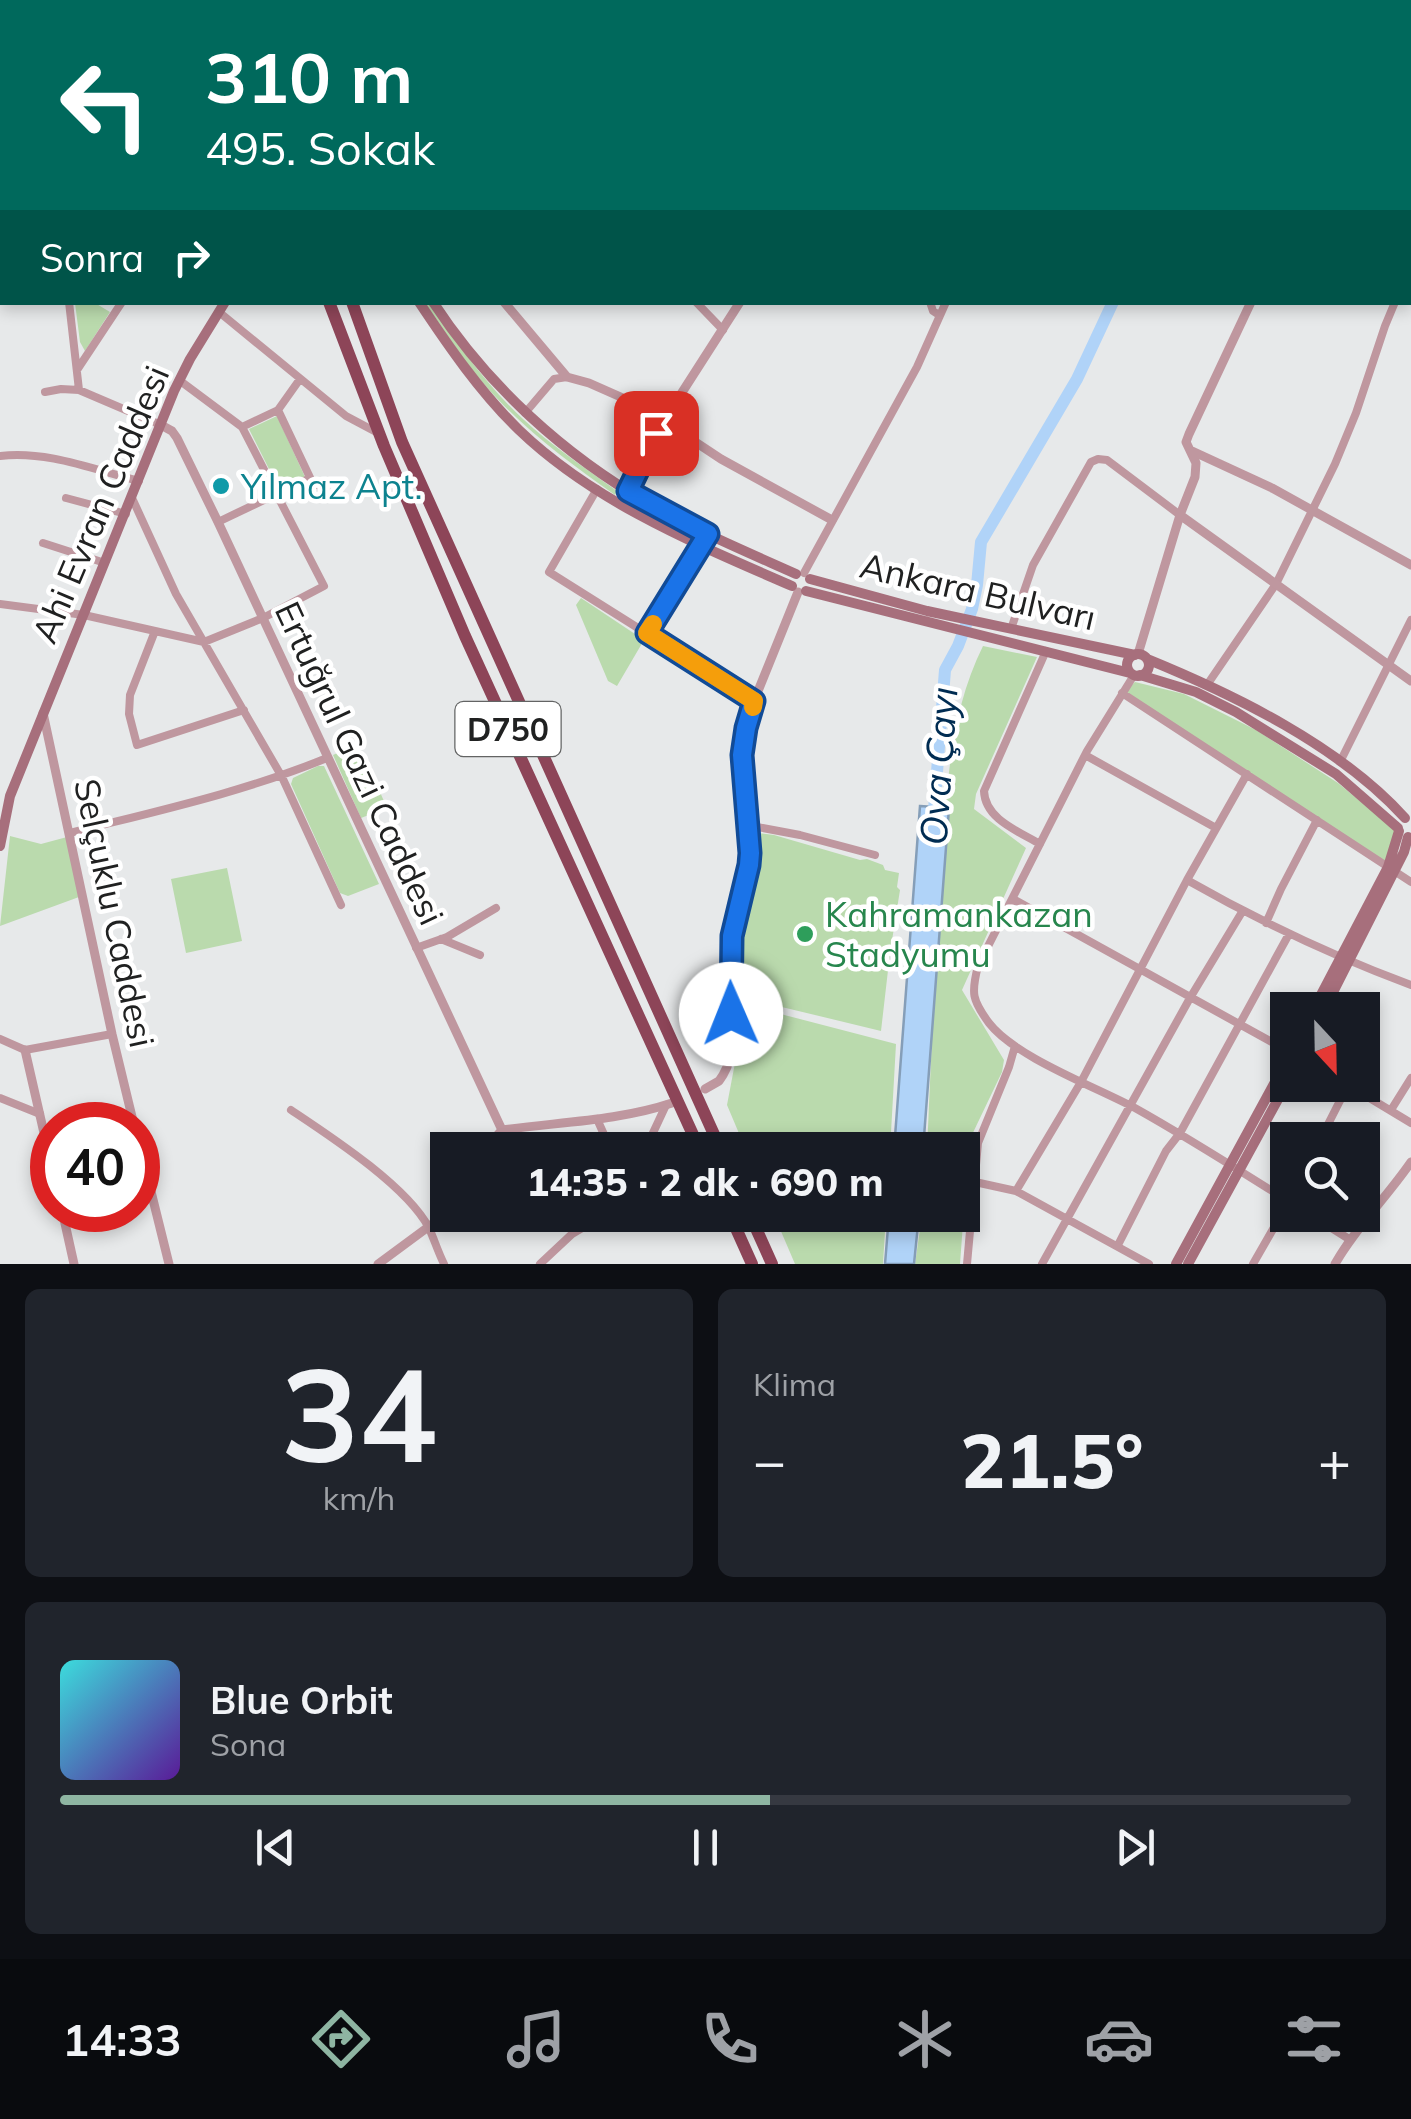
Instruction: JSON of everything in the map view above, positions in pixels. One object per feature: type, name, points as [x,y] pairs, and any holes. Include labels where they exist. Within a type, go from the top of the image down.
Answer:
[{"type":"highway","name":"D750","points":[[330,305],[379,433],[465,636],[692,1132]]},
{"type":"highway","name":"D750","points":[[353,305],[402,442],[712,1132]]},
{"type":"highway","points":[[738,1232],[752,1264]]},
{"type":"highway","points":[[758,1232],[772,1264]]},
{"type":"main road","name":"Ankara Bulvarı","points":[[420,305],[504,415],[532,442],[620,504],[700,546],[798,590],[1140,656],[1249,705],[1340,762],[1368,782],[1407,827]]},
{"type":"main road","name":"Ankara Bulvarı","points":[[435,305],[484,372],[525,413],[628,491],[708,534],[803,576],[993,639],[1196,692],[1336,774],[1407,827]]},
{"type":"main road","name":"Ahi Evran Caddesi","points":[[0,846],[5,794],[84,615],[179,380],[222,307]]},
{"type":"main road","points":[[620,504],[628,491]]},
{"type":"main road","points":[[700,546],[708,534]]},
{"type":"main road","name":"Ankara Bulvarı","points":[[798,590],[810,587],[803,576]]},
{"type":"main road","points":[[798,590],[791,581],[803,576]]},
{"type":"main road","name":"Ankara Bulvarı","points":[[1135,674],[1127,662],[1140,656]]},
{"type":"main road","points":[[1135,674],[1148,669],[1140,656]]},
{"type":"main road","points":[[1324,992],[1391,869],[1407,827]]},
{"type":"main road","points":[[1331,992],[1344,960]]},
{"type":"main road","points":[[1176,1264],[1270,1090]]},
{"type":"main road","points":[[1188,1264],[1277,1102]]},
{"type":"street","points":[[69,305],[79,390]]},
{"type":"street","points":[[507,305],[567,377]]},
{"type":"street","points":[[699,305],[723,330]]},
{"type":"street","points":[[628,491],[662,422],[738,305]]},
{"type":"street","points":[[931,305],[939,315]]},
{"type":"street","points":[[803,576],[917,367],[944,305]]},
{"type":"street","points":[[1140,656],[1196,469],[1186,442],[1250,305]]},
{"type":"street","points":[[1208,684],[1276,584],[1356,413],[1394,305]]},
{"type":"street","points":[[77,370],[119,306]]},
{"type":"street","points":[[222,307],[346,416],[379,433]]},
{"type":"street","points":[[525,413],[554,379],[567,377],[631,401],[722,459],[832,520]]},
{"type":"street","points":[[242,427],[278,410],[300,378]]},
{"type":"street","points":[[0,604],[84,615],[204,642],[263,618],[324,586],[242,427],[179,380]]},
{"type":"street","points":[[44,392],[79,390],[162,425]]},
{"type":"street","points":[[218,522],[312,482],[278,410]]},
{"type":"street","name":"Ertuğrul Gazi Caddesi","points":[[162,425],[177,438],[218,522],[502,1130]]},
{"type":"street","points":[[1190,450],[1272,488],[1411,564]]},
{"type":"street","points":[[0,456],[46,458],[139,481]]},
{"type":"street","points":[[1011,629],[1034,565],[1091,462],[1101,458],[1411,681]]},
{"type":"street","points":[[597,489],[548,572],[754,701]]},
{"type":"street","points":[[66,498],[126,514]]},
{"type":"street","points":[[132,498],[176,594],[282,776],[341,905]]},
{"type":"street","points":[[43,543],[106,562]]},
{"type":"street","points":[[647,633],[700,546]]},
{"type":"street","points":[[705,1089],[718,1081],[729,1058],[732,936],[749,865],[742,755],[746,728],[798,590]]},
{"type":"street","points":[[1340,762],[1411,620]]},
{"type":"street","points":[[155,631],[130,696],[137,746],[244,710]]},
{"type":"street","points":[[1040,844],[991,814],[984,804],[984,791],[1046,651]]},
{"type":"street","points":[[1135,674],[1085,755],[978,966],[972,988],[974,998],[991,1026],[1014,1046],[1180,1133],[1270,1190]]},
{"type":"street","points":[[1122,693],[1411,882]]},
{"type":"street","name":"Selçuklu Caddesi","points":[[43,712],[128,1102]]},
{"type":"street","points":[[1085,755],[1216,828]]},
{"type":"street","points":[[70,833],[218,796],[327,758]]},
{"type":"street","points":[[1016,1191],[1081,1082],[1247,774]]},
{"type":"street","points":[[1266,923],[1317,820]]},
{"type":"street","points":[[747,825],[875,855]]},
{"type":"street","points":[[1187,880],[1242,912],[1344,960],[1408,984],[1411,972]]},
{"type":"street","points":[[1013,899],[1270,1040]]},
{"type":"street","points":[[416,948],[442,939],[496,908]]},
{"type":"street","points":[[1044,1263],[1190,998],[1242,912]]},
{"type":"street","points":[[1118,1245],[1166,1151],[1180,1133],[1289,934]]},
{"type":"street","points":[[442,939],[480,956]]},
{"type":"street","points":[[0,1039],[25,1050],[112,1034]]},
{"type":"street","points":[[980,1138],[1014,1046]]},
{"type":"street","points":[[25,1050],[37,1102]]},
{"type":"street","points":[[1391,1110],[1411,1078]]},
{"type":"street","points":[[0,1098],[30,1110]]},
{"type":"street","points":[[1377,1102],[1411,1123]]},
{"type":"street","points":[[502,1130],[670,1104]]},
{"type":"street","points":[[655,1132],[670,1104]]},
{"type":"street","points":[[291,1110],[391,1183],[428,1227],[444,1264]]},
{"type":"street","points":[[597,1118],[603,1132]]},
{"type":"street","points":[[1335,1264],[1349,1239],[1411,1162]]},
{"type":"street","points":[[980,1183],[1016,1191],[1150,1264]]},
{"type":"street","points":[[378,1264],[428,1227]]},
{"type":"street","points":[[67,1232],[74,1264]]},
{"type":"street","points":[[160,1232],[167,1264]]},
{"type":"street","points":[[540,1264],[575,1232]]},
{"type":"street","points":[[967,1264],[970,1232]]},
{"type":"street","points":[[1252,1264],[1271,1232]]},
{"type":"street","points":[[1338,1232],[1349,1239]]},
{"type":"green space","points":[[75,305],[98,305],[110,312],[85,351],[80,342]]},
{"type":"green space","points":[[426,305],[430,305],[473,364],[510,406],[545,438],[617,491],[615,495],[546,444],[468,365]]},
{"type":"green space","points":[[277,416],[305,477],[279,489],[249,429]]},
{"type":"green space","points":[[581,598],[644,640],[617,686],[608,681],[576,605]]},
{"type":"green space","points":[[983,646],[1037,657],[976,794],[974,809],[1026,848],[962,990],[1004,1060],[1002,1072],[973,1132],[928,1132],[947,788],[956,729],[971,673]]},
{"type":"green space","points":[[1135,682],[1184,694],[1256,730],[1338,783],[1395,830],[1386,863],[1123,693]]},
{"type":"green space","points":[[351,747],[358,764],[372,774],[387,808],[361,818],[333,755]]},
{"type":"green space","points":[[324,766],[379,884],[348,896],[340,893],[291,784],[293,778]]},
{"type":"green space","points":[[758,833],[867,859],[899,873],[881,1031],[745,998],[738,990],[739,929],[757,860]]},
{"type":"green space","points":[[10,836],[41,844],[67,837],[79,897],[0,926]]},
{"type":"green space","points":[[227,868],[242,941],[186,953],[171,879]]},
{"type":"green space","points":[[746,1005],[896,1044],[891,1132],[738,1132],[727,1105]]},
{"type":"green space","points":[[781,1232],[885,1232],[883,1264],[795,1264]]},
{"type":"green space","points":[[920,1232],[962,1232],[960,1264],[915,1264]]},
{"type":"water","points":[[920,806],[949,808],[924,1132],[895,1132]]},
{"type":"water","points":[[888,1232],[917,1232],[914,1264],[885,1264]]},
{"type":"waterway","name":"Ova Çayı","points":[[933,823],[945,670],[972,609],[981,542],[1077,379],[1112,305]]},
{"type":"slow traffic","points":[[653,624],[647,633],[754,701],[753,707]]},
{"type":"place","name":"Yılmaz Apt.","points":[[221,486]]},
{"type":"place","name":"Kahramankazan Stadyumu","points":[[805,934]]},
{"type":"route","points":[[656,433],[628,491],[708,534],[647,633],[754,701],[742,755],[750,853],[732,936],[731,1014]]}]
